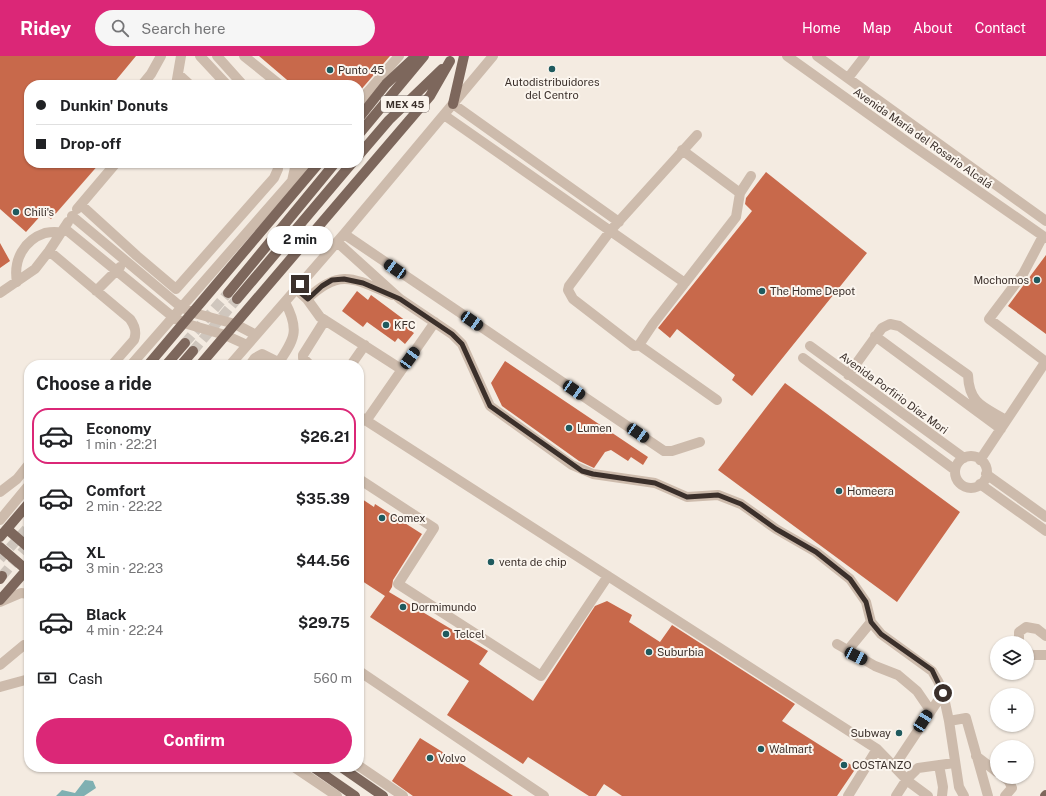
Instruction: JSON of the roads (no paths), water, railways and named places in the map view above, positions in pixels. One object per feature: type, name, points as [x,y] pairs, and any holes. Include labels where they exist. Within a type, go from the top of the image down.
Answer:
[{"type":"main road","points":[[364,111],[387,77],[416,56]]},
{"type":"main road","name":"MEX 45","points":[[364,128],[424,56]]},
{"type":"main road","points":[[453,104],[464,56]]},
{"type":"main road","points":[[204,360],[430,96],[452,58]]},
{"type":"main road","name":"MEX 45","points":[[364,149],[389,120],[452,58]]},
{"type":"main road","points":[[152,360],[194,313],[315,168]]},
{"type":"main road","points":[[228,293],[331,168]]},
{"type":"main road","points":[[237,299],[348,168]]},
{"type":"main road","points":[[170,360],[185,343]]},
{"type":"main road","points":[[185,360],[192,351]]},
{"type":"main road","points":[[0,537],[3,526],[24,507]]},
{"type":"main road","points":[[3,526],[24,544]]},
{"type":"main road","points":[[0,547],[24,567]]},
{"type":"main road","points":[[0,601],[24,574]]},
{"type":"main road","points":[[320,772],[355,796]]},
{"type":"main road","points":[[348,772],[383,796]]},
{"type":"street","points":[[146,80],[161,56]]},
{"type":"street","points":[[177,80],[181,56]]},
{"type":"street","points":[[200,56],[222,80]]},
{"type":"street","points":[[217,56],[239,80]]},
{"type":"street","points":[[244,56],[274,80]]},
{"type":"street","points":[[364,98],[387,77],[399,56]]},
{"type":"street","points":[[234,360],[340,238],[493,56]]},
{"type":"street","name":"Avenida María del Rosario Alcalá","points":[[787,56],[1045,237]]},
{"type":"street","name":"Avenida María del Rosario Alcalá","points":[[817,56],[1046,221]]},
{"type":"street","points":[[848,78],[865,56]]},
{"type":"street","points":[[178,74],[185,80]]},
{"type":"street","points":[[453,104],[618,222]]},
{"type":"street","points":[[444,115],[685,283]]},
{"type":"street","points":[[909,143],[918,129]]},
{"type":"street","points":[[697,134],[611,230],[569,286],[568,290],[573,299],[634,346],[639,345],[717,400]]},
{"type":"street","points":[[682,150],[740,193]]},
{"type":"street","points":[[530,175],[537,164]]},
{"type":"street","points":[[0,293],[35,269],[72,216],[112,168]]},
{"type":"street","points":[[81,205],[176,289],[274,178],[278,168]]},
{"type":"street","points":[[292,181],[295,168]]},
{"type":"street","points":[[135,360],[303,168]]},
{"type":"street","points":[[639,345],[653,324],[736,217],[740,193],[751,176]]},
{"type":"street","points":[[72,216],[181,306],[194,313],[235,324],[256,335]]},
{"type":"street","points":[[17,282],[17,263],[26,246],[40,235],[62,231],[184,323],[225,334],[247,344]]},
{"type":"street","points":[[964,458],[956,465],[956,479],[963,486],[972,488],[980,484],[986,474],[985,466],[980,460],[1046,361],[989,319],[1023,274],[1045,237]]},
{"type":"street","points":[[340,238],[400,299]]},
{"type":"street","points":[[340,238],[664,451],[672,451],[700,442]]},
{"type":"street","points":[[49,251],[130,319],[136,329],[134,340],[116,360]]},
{"type":"street","points":[[96,290],[115,270],[137,256]]},
{"type":"street","points":[[308,299],[322,286],[332,280],[344,279],[363,283],[400,299],[435,322],[462,344],[490,406],[572,465],[593,474],[655,483],[687,497],[718,495],[741,504],[776,529],[816,552],[850,579],[866,602],[871,622],[881,634],[932,670],[943,693],[949,721],[954,763],[959,787],[964,796]]},
{"type":"street","points":[[296,289],[308,299],[315,311],[325,320],[401,370]]},
{"type":"street","points":[[282,360],[295,336],[293,317],[285,302]]},
{"type":"street","points":[[305,360],[303,355],[325,320]]},
{"type":"street","points":[[364,416],[401,370],[435,322]]},
{"type":"street","points":[[848,375],[882,328],[890,324],[899,326],[968,375],[969,390],[972,396],[1003,424]]},
{"type":"street","points":[[876,336],[1003,424]]},
{"type":"street","points":[[354,360],[365,345]]},
{"type":"street","name":"Avenida Porfirio Díaz Mori","points":[[810,346],[964,458],[972,456],[980,460]]},
{"type":"street","points":[[254,360],[262,354],[273,360]]},
{"type":"street","points":[[803,358],[955,470]]},
{"type":"street","points":[[364,419],[876,749],[923,795]]},
{"type":"street","points":[[0,492],[17,479],[24,470]]},
{"type":"street","points":[[986,474],[1046,517]]},
{"type":"street","points":[[364,482],[434,528],[398,584],[541,676],[608,576]]},
{"type":"street","points":[[980,484],[1046,531]]},
{"type":"street","points":[[0,520],[24,492]]},
{"type":"street","points":[[0,601],[21,593],[24,593]]},
{"type":"street","points":[[848,650],[871,622]]},
{"type":"street","points":[[1019,636],[1019,632],[1026,627],[1037,629],[1046,636]]},
{"type":"street","points":[[837,644],[875,666],[898,675],[917,691],[930,710]]},
{"type":"street","points":[[0,665],[24,645]]},
{"type":"street","points":[[1034,655],[1046,655]]},
{"type":"street","points":[[364,674],[544,796]]},
{"type":"street","points":[[0,687],[24,680]]},
{"type":"street","points":[[894,765],[943,693]]},
{"type":"street","points":[[949,721],[966,718],[988,796]]},
{"type":"street","points":[[848,796],[876,749]]},
{"type":"street","points":[[976,756],[990,767]]},
{"type":"street","points":[[896,796],[907,779],[918,768],[954,763]]},
{"type":"street","points":[[939,765],[943,787],[942,796]]},
{"type":"street","points":[[364,769],[403,796]]},
{"type":"street","points":[[301,772],[337,796]]},
{"type":"street","points":[[1006,796],[1012,788],[1010,784]]},
{"type":"water","points":[[85,780],[93,781],[96,788],[84,796],[56,796],[62,790],[75,793]]},
{"type":"tunnel","points":[[185,343],[228,293]]},
{"type":"tunnel","points":[[193,351],[237,299]]},
{"type":"tunnel","points":[[0,559],[24,532]]},
{"type":"tunnel","points":[[2,576],[24,550]]},
{"type":"place","name":"Autodistribuidores del Centro","points":[[552,69]]},
{"type":"place","name":"Punto 45","points":[[330,70]]},
{"type":"place","name":"Chili's","points":[[16,212]]},
{"type":"place","name":"Mochomos","points":[[1037,280]]},
{"type":"place","name":"The Home Depot","points":[[762,291]]},
{"type":"place","name":"KFC","points":[[386,325]]},
{"type":"place","name":"Lumen","points":[[569,428]]},
{"type":"place","name":"Homeera","points":[[839,491]]},
{"type":"place","name":"Comex","points":[[382,518]]},
{"type":"place","name":"venta de chip","points":[[491,562]]},
{"type":"place","name":"Dormimundo","points":[[403,607]]},
{"type":"place","name":"Telcel","points":[[446,634]]},
{"type":"place","name":"Suburbia","points":[[649,652]]},
{"type":"place","name":"Subway","points":[[899,733]]},
{"type":"place","name":"Walmart","points":[[761,749]]},
{"type":"place","name":"Volvo","points":[[430,758]]},
{"type":"place","name":"COSTANZO","points":[[844,765]]}]
